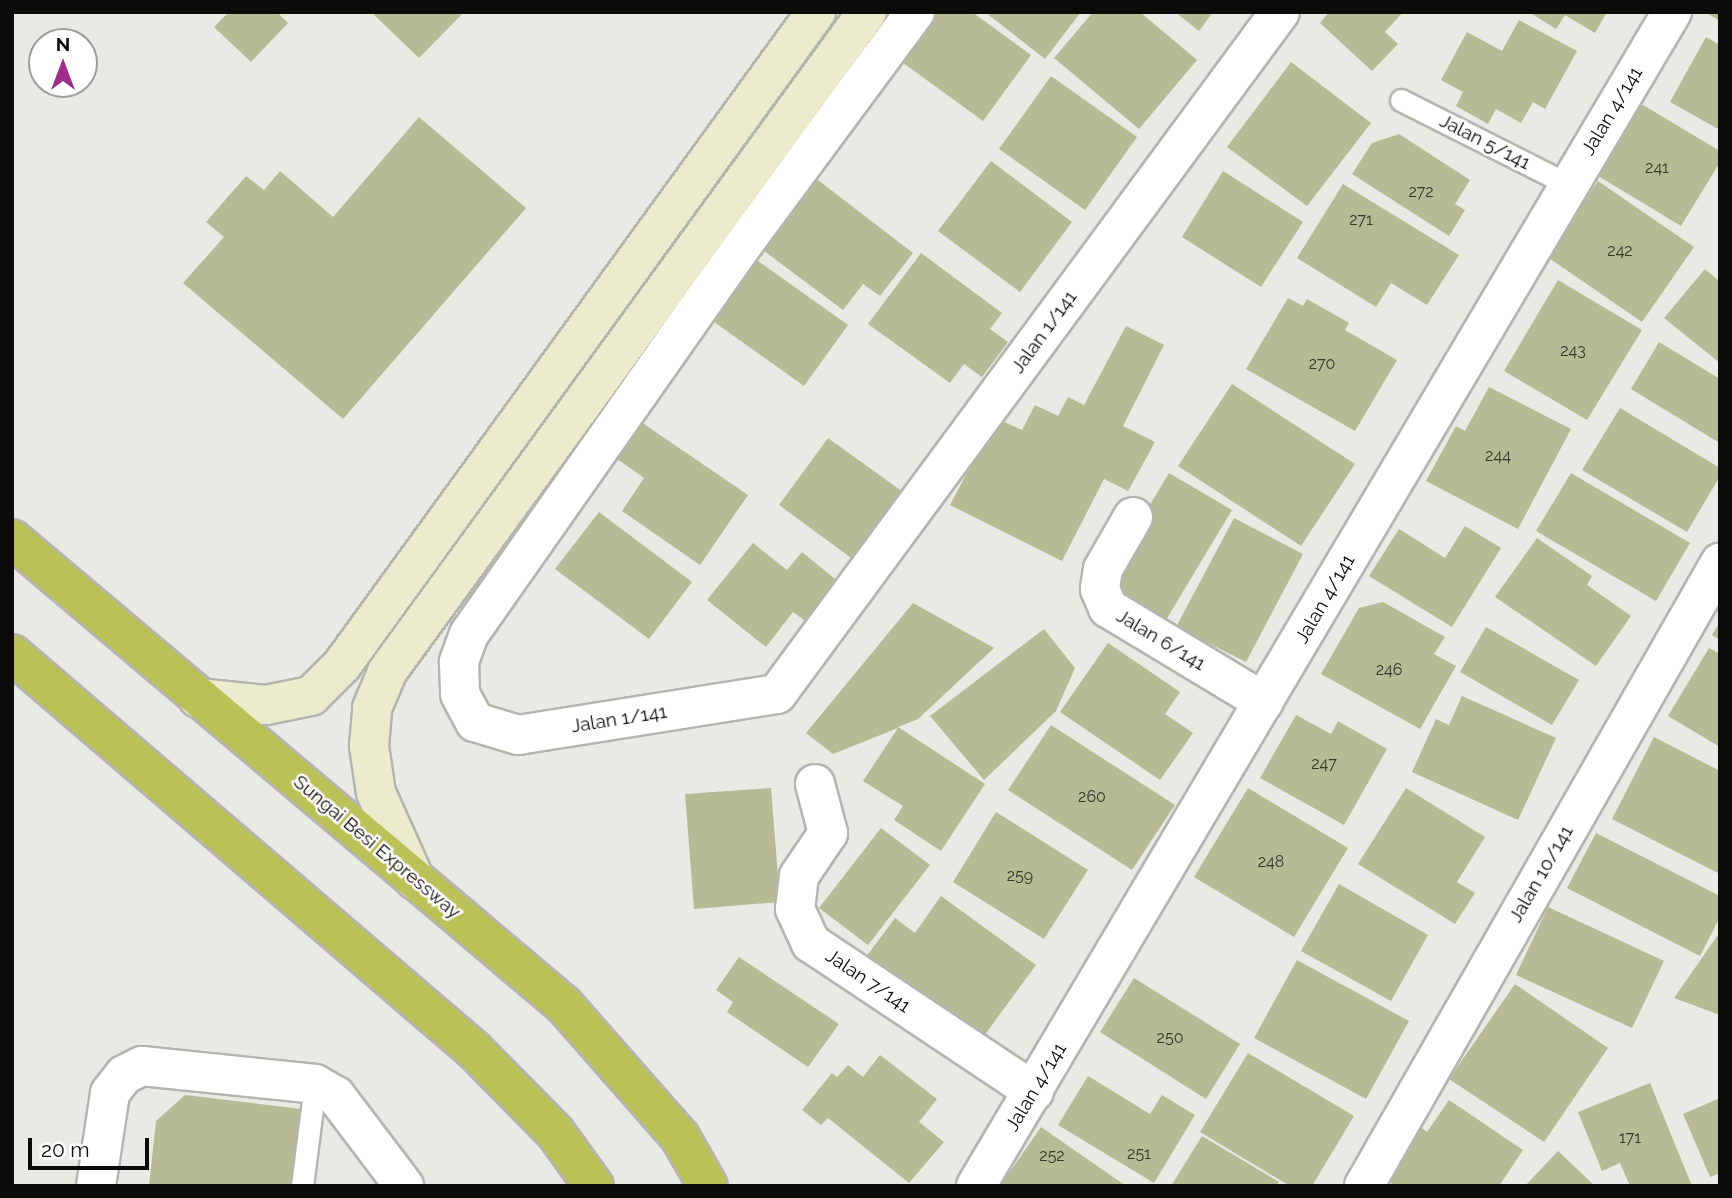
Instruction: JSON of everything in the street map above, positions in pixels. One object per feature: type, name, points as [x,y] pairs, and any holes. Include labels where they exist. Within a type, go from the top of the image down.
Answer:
[{"type":"highway","name":"Sungai Besi Expressway","points":[[12,539],[581,1023],[680,1137],[708,1186]]},
{"type":"highway","points":[[12,654],[474,1050],[555,1132],[594,1186]]},
{"type":"street","points":[[198,698],[266,705],[311,696],[342,665],[816,12]]},
{"type":"street","points":[[415,880],[376,793],[369,746],[372,708],[387,672],[867,12]]},
{"type":"street","name":"Jalan 1/141","points":[[915,12],[739,250],[469,634],[459,662],[460,694],[475,722],[518,735],[777,694],[1280,12]]},
{"type":"street","name":"Jalan 4/141","points":[[976,1186],[1672,12]]},
{"type":"street","name":"Jalan 6/141","points":[[1133,517],[1103,569],[1100,589],[1108,608],[1264,702]]},
{"type":"street","name":"Jalan 10/141","points":[[1364,1186],[1720,563]]},
{"type":"street","name":"Jalan 7/141","points":[[815,784],[828,833],[799,876],[795,909],[811,943],[1034,1092]]},
{"type":"street","points":[[96,1186],[110,1093],[124,1075],[142,1066],[315,1084],[336,1096],[404,1186]]},
{"type":"lane","name":"Jalan 5/141","points":[[1401,100],[1569,185]]},
{"type":"lane","points":[[302,1186],[315,1084]]},
{"type":"building","points":[[229,12],[277,12],[288,23],[251,62],[214,27]]},
{"type":"building","points":[[371,12],[464,12],[419,58]]},
{"type":"building","points":[[927,12],[972,12],[1031,55],[983,121],[895,57]]},
{"type":"building","points":[[985,12],[1081,12],[1045,59]]},
{"type":"building","points":[[1093,12],[1140,12],[1197,60],[1139,129],[1054,58]]},
{"type":"building","points":[[1175,12],[1213,12],[1199,31]]},
{"type":"building","points":[[1329,12],[1403,12],[1385,32],[1398,44],[1372,71],[1320,23]]},
{"type":"building","points":[[1529,12],[1607,12],[1595,33],[1565,15],[1556,29]]},
{"type":"building","points":[[1705,12],[1720,12],[1720,21]]},
{"type":"building","points":[[1519,20],[1577,51],[1545,109],[1533,102],[1521,123],[1496,109],[1488,124],[1456,106],[1463,92],[1441,80],[1467,32],[1502,51]]},
{"type":"building","points":[[1706,37],[1720,45],[1720,130],[1670,102]]},
{"type":"building","points":[[1291,62],[1371,123],[1307,206],[1227,147]]},
{"type":"building","points":[[1051,76],[1137,137],[1085,210],[999,149]]},
{"type":"building","points":[[1638,102],[1720,151],[1720,162],[1681,226],[1595,174]]},
{"type":"building","points":[[419,117],[526,208],[343,419],[183,283],[224,237],[206,222],[246,176],[264,190],[280,171],[333,217]]},
{"type":"building","points":[[1399,134],[1470,180],[1455,204],[1465,210],[1449,236],[1352,174],[1372,143]]},
{"type":"building","points":[[991,161],[1072,222],[1020,292],[938,231]]},
{"type":"building","points":[[1223,171],[1303,222],[1261,287],[1182,237]]},
{"type":"building","points":[[814,177],[913,253],[880,296],[863,284],[843,310],[752,242]]},
{"type":"building","points":[[1598,181],[1694,247],[1642,322],[1546,256]]},
{"type":"building","points":[[1343,184],[1459,255],[1427,305],[1391,283],[1376,307],[1297,258]]},
{"type":"building","points":[[921,253],[1002,313],[990,329],[1008,342],[982,377],[964,364],[950,383],[868,324]]},
{"type":"building","points":[[751,256],[848,325],[804,386],[707,317]]},
{"type":"building","points":[[1705,269],[1720,282],[1720,363],[1664,318]]},
{"type":"building","points":[[1558,280],[1642,330],[1587,420],[1504,371]]},
{"type":"building","points":[[1288,298],[1303,306],[1307,299],[1349,323],[1345,330],[1397,360],[1355,431],[1246,369]]},
{"type":"building","points":[[1126,326],[1164,345],[1123,426],[1155,442],[1128,491],[1104,479],[1062,561],[950,505],[996,418],[1022,430],[1035,405],[1058,416],[1068,397],[1084,405]]},
{"type":"building","points":[[1659,342],[1720,379],[1718,442],[1631,389]]},
{"type":"building","points":[[1232,384],[1355,464],[1301,546],[1178,466]]},
{"type":"building","points":[[1489,387],[1571,429],[1518,529],[1426,481],[1456,426],[1465,431]]},
{"type":"building","points":[[1620,408],[1720,468],[1720,476],[1687,532],[1582,470]]},
{"type":"building","points":[[638,420],[748,495],[700,565],[622,511],[644,478],[613,456]]},
{"type":"building","points":[[828,438],[903,492],[854,560],[779,505]]},
{"type":"building","points":[[1169,473],[1232,510],[1166,620],[1103,583]]},
{"type":"building","points":[[1571,473],[1690,543],[1656,601],[1536,531]]},
{"type":"building","points":[[599,512],[692,582],[649,639],[555,569]]},
{"type":"building","points":[[1234,518],[1303,554],[1246,662],[1176,627]]},
{"type":"building","points":[[1465,526],[1501,548],[1452,627],[1369,576],[1399,529],[1445,558]]},
{"type":"building","points":[[1537,538],[1592,576],[1587,585],[1631,616],[1596,666],[1495,597]]},
{"type":"building","points":[[753,543],[787,570],[802,552],[840,583],[808,623],[793,612],[766,647],[707,600]]},
{"type":"building","points":[[1383,602],[1445,637],[1434,654],[1456,666],[1420,729],[1321,674],[1359,608]]},
{"type":"building","points":[[913,603],[994,648],[918,719],[898,727],[985,784],[941,851],[894,820],[903,806],[863,781],[898,728],[833,754],[806,733]]},
{"type":"building","points":[[1720,622],[1720,640],[1712,635]]},
{"type":"building","points":[[1486,627],[1579,680],[1552,725],[1460,672]]},
{"type":"building","points":[[1044,629],[1075,668],[1056,711],[984,780],[930,716]]},
{"type":"building","points":[[1108,643],[1180,692],[1165,714],[1193,733],[1160,780],[1060,712]]},
{"type":"building","points":[[1709,648],[1720,654],[1720,747],[1668,716]]},
{"type":"building","points":[[1462,696],[1556,738],[1518,820],[1412,772],[1436,719],[1449,725]]},
{"type":"building","points":[[1296,715],[1331,734],[1338,721],[1387,749],[1344,825],[1260,778]]},
{"type":"building","points":[[1051,725],[1175,805],[1132,870],[1008,790]]},
{"type":"building","points":[[1654,737],[1720,771],[1720,874],[1612,819]]},
{"type":"building","points":[[771,788],[780,902],[694,909],[685,794]]},
{"type":"building","points":[[1248,788],[1348,848],[1294,937],[1194,877]]},
{"type":"building","points":[[1406,788],[1485,837],[1457,882],[1475,893],[1455,924],[1358,864]]},
{"type":"building","points":[[996,812],[1088,870],[1044,939],[953,882]]},
{"type":"building","points":[[881,828],[930,865],[868,945],[819,908]]},
{"type":"building","points":[[1596,833],[1720,896],[1720,917],[1700,956],[1567,888]]},
{"type":"building","points":[[1339,884],[1428,935],[1391,1001],[1301,951]]},
{"type":"building","points":[[941,896],[1036,965],[981,1040],[866,957],[895,918],[915,933]]},
{"type":"building","points":[[1548,907],[1664,961],[1632,1028],[1516,975]]},
{"type":"building","points":[[1720,932],[1720,1015],[1674,998]]},
{"type":"building","points":[[739,957],[839,1024],[808,1067],[727,1012],[733,1002],[716,990]]},
{"type":"building","points":[[1297,960],[1409,1021],[1366,1099],[1254,1038]]},
{"type":"building","points":[[1134,978],[1240,1044],[1206,1099],[1100,1032]]},
{"type":"building","points":[[1515,984],[1608,1048],[1544,1142],[1449,1079]]},
{"type":"building","points":[[1248,1053],[1354,1116],[1312,1186],[1290,1186],[1200,1132]]},
{"type":"building","points":[[880,1055],[937,1099],[919,1122],[944,1142],[909,1183],[828,1118],[821,1125],[802,1110],[832,1073],[837,1077],[848,1065],[863,1077]]},
{"type":"building","points":[[1088,1076],[1150,1114],[1162,1095],[1195,1115],[1154,1183],[1058,1125]]},
{"type":"building","points":[[1650,1083],[1692,1186],[1630,1186],[1620,1163],[1602,1171],[1578,1112]]},
{"type":"building","points":[[185,1095],[301,1109],[292,1186],[149,1186],[156,1121]]},
{"type":"building","points":[[1720,1098],[1720,1173],[1710,1177],[1683,1114]]},
{"type":"building","points":[[1449,1100],[1523,1150],[1499,1186],[1395,1186],[1383,1177],[1418,1125],[1427,1132]]},
{"type":"building","points":[[1041,1127],[1126,1186],[1000,1186]]},
{"type":"building","points":[[1202,1136],[1279,1182],[1276,1186],[1171,1186]]},
{"type":"building","points":[[1558,1151],[1595,1186],[1525,1186]]}]
